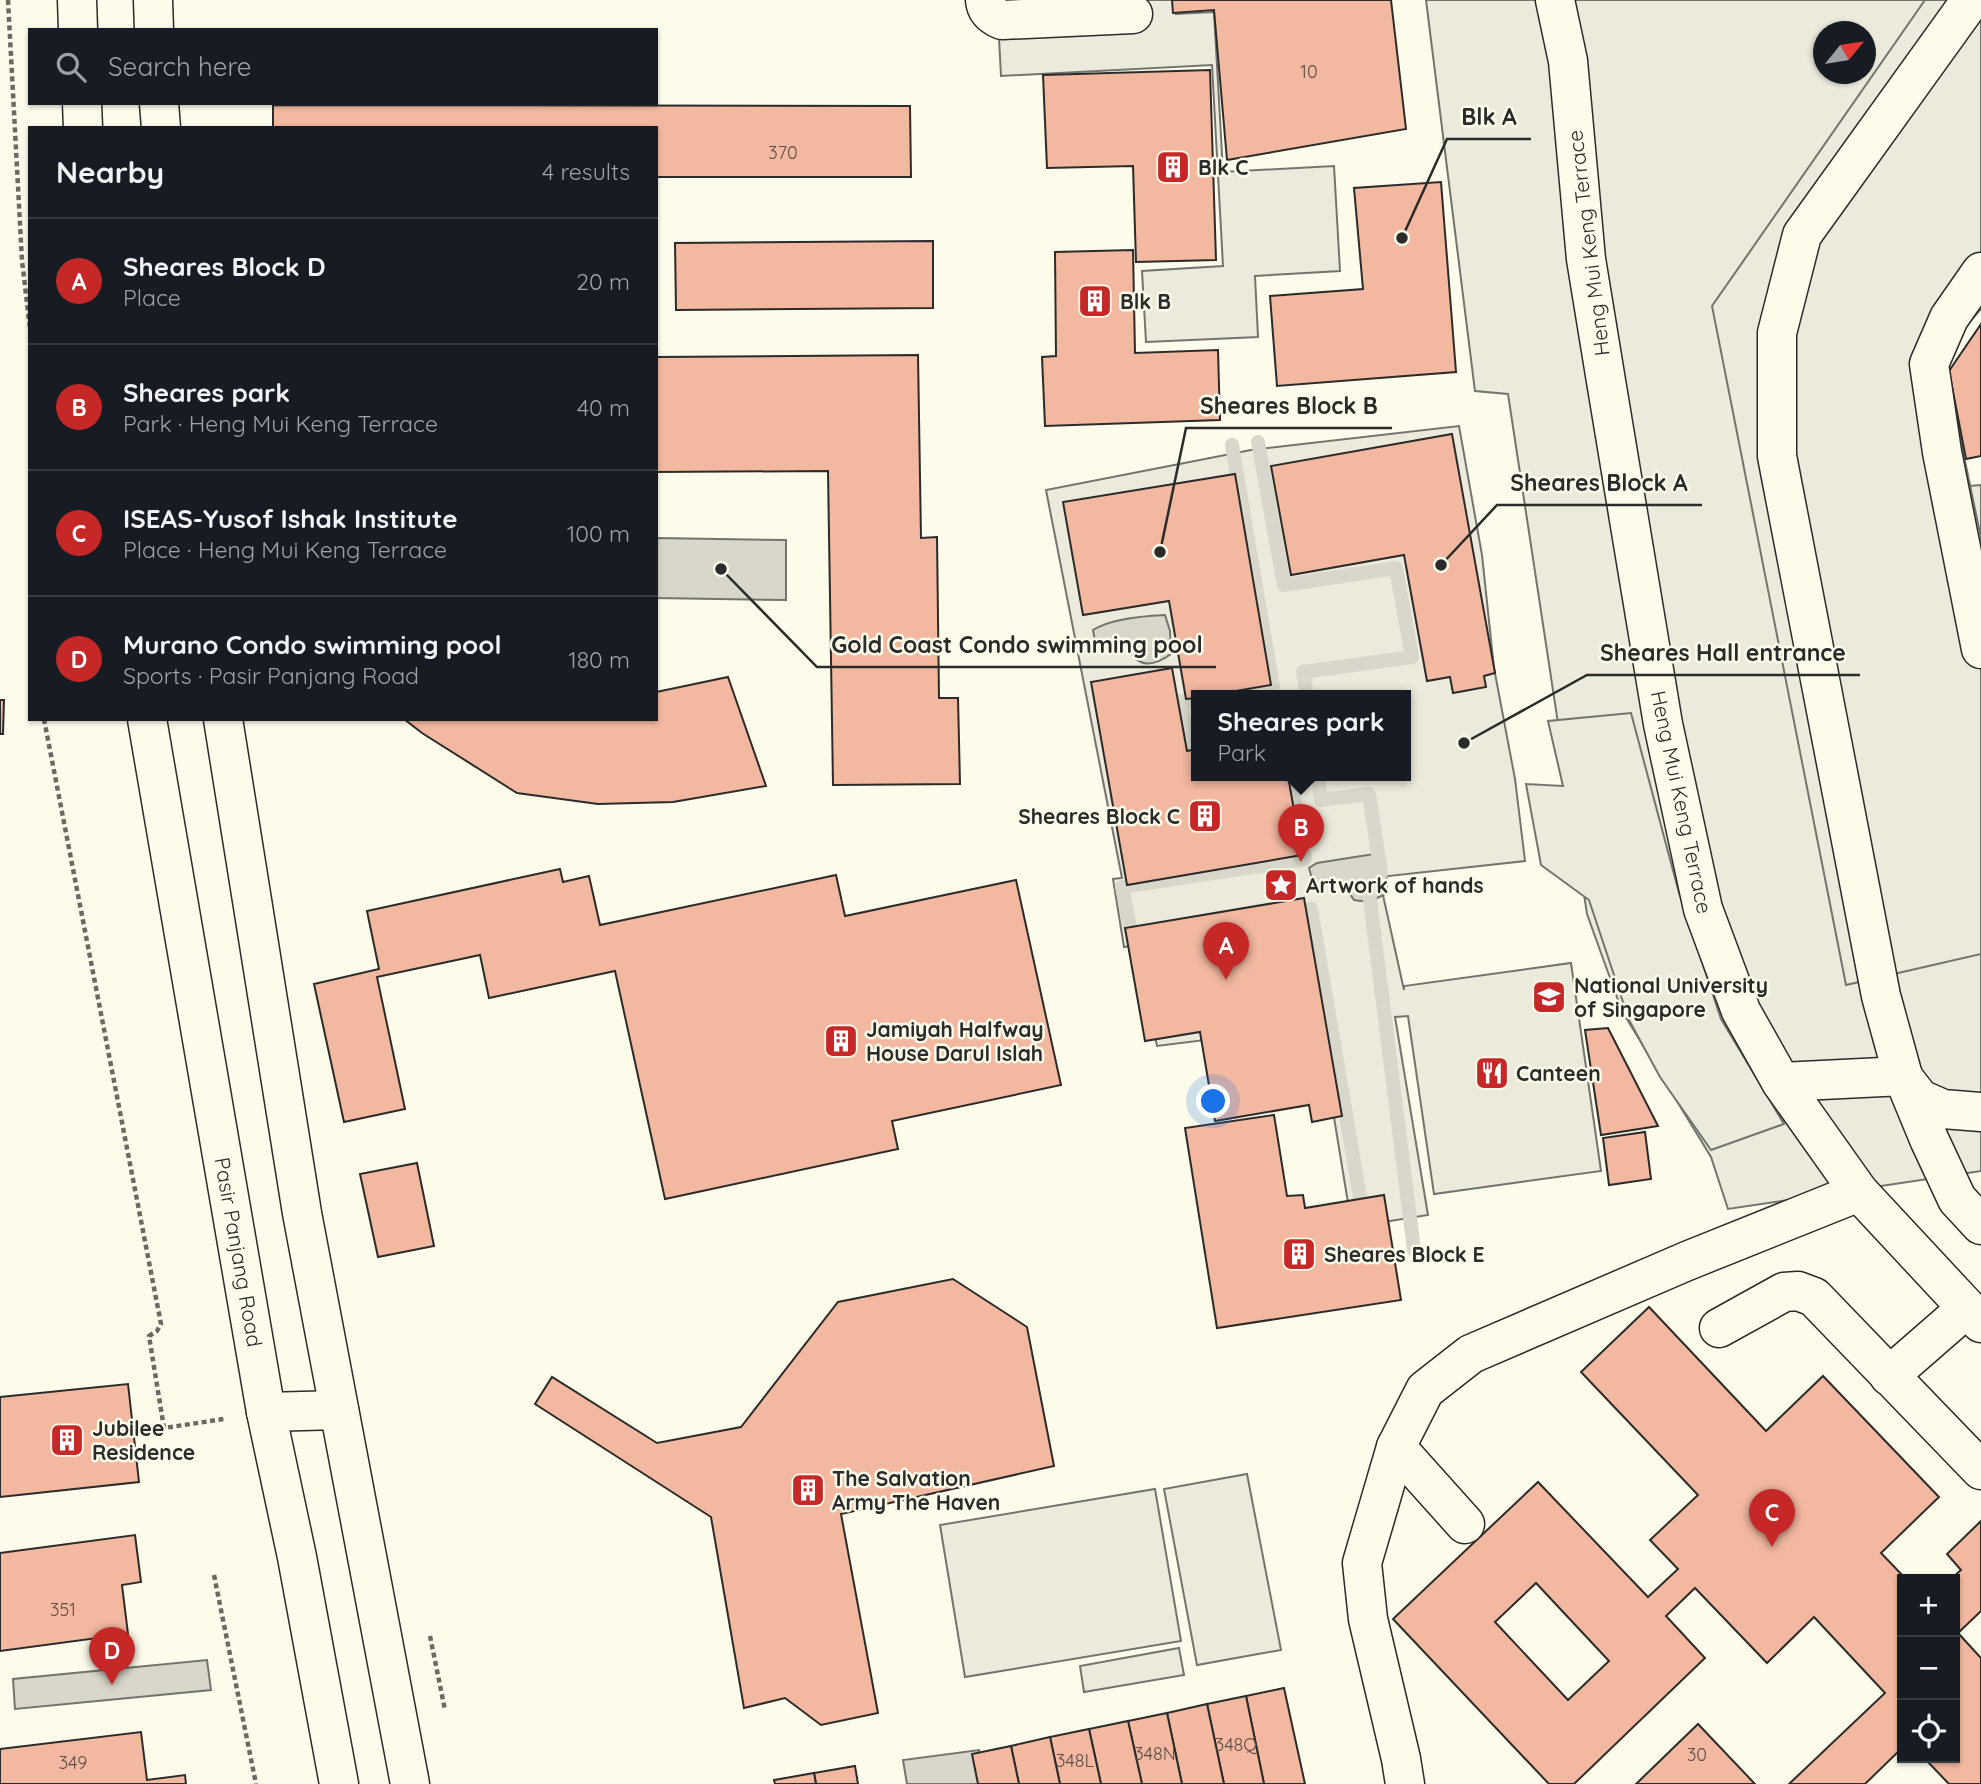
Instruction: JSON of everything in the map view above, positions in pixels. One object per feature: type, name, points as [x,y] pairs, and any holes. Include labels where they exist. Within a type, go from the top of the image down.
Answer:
[{"type":"street","points":[[77,0],[78,28]]},
{"type":"street","points":[[153,0],[155,28]]},
{"type":"street","points":[[985,0],[992,16],[1002,20],[1133,14]]},
{"type":"street","name":"Heng Mui Keng Terrace","points":[[1555,0],[1568,61],[1586,259],[1663,724],[1703,909],[1741,1012],[1782,1082],[1859,1192],[1974,1315]]},
{"type":"street","points":[[1971,0],[1802,235],[1777,333],[1777,456],[1881,996],[1903,1076],[1929,1139],[1957,1199],[1981,1225]]},
{"type":"street","points":[[82,105],[83,126]]},
{"type":"street","points":[[159,105],[161,126]]},
{"type":"street","points":[[1981,272],[1950,318],[1929,365],[1942,452],[1981,649]]},
{"type":"street","name":"Pasir Panjang Road","points":[[147,721],[266,1412],[297,1557],[339,1784]]},
{"type":"street","points":[[223,721],[293,1162],[410,1784]]},
{"type":"street","points":[[1782,1082],[1903,1076]]},
{"type":"street","points":[[1903,1076],[1920,1099],[1942,1109],[1981,1112]]},
{"type":"street","points":[[1405,1784],[1368,1619],[1362,1563],[1396,1447],[1425,1390],[1471,1354],[1687,1261],[1859,1192]]},
{"type":"street","points":[[1719,1328],[1784,1292],[1798,1291],[1814,1297],[1981,1471]]},
{"type":"street","points":[[1889,1376],[1974,1315]]},
{"type":"street","points":[[266,1412],[339,1410]]},
{"type":"street","points":[[1396,1447],[1465,1524]]},
{"type":"path","points":[[8,0],[22,261],[28,311]]},
{"type":"path","points":[[44,721],[161,1324],[157,1331],[149,1336],[164,1428],[266,1412]]},
{"type":"path","points":[[215,1575],[256,1784]]},
{"type":"shaded area","points":[[997,0],[1175,0],[1176,14],[1214,12],[1223,172],[1334,166],[1340,271],[1255,276],[1258,337],[1146,342],[1142,271],[1223,266],[1212,65],[1001,76]]},
{"type":"shaded area","points":[[1426,0],[1981,0],[1981,309],[1941,355],[1958,487],[1981,485],[1981,1171],[1728,1209],[1711,1157],[1622,1011],[1587,914],[1508,394],[1475,391]]},
{"type":"shaded area","points":[[1925,0],[1981,0],[1981,304],[1944,360],[1981,538],[1981,954],[1846,985],[1712,306],[1867,84],[1876,84],[1876,70]]},
{"type":"shaded area","points":[[1459,426],[1482,555],[1494,668],[1515,779],[1525,861],[1379,877],[1404,990],[1404,986],[1571,963],[1601,1171],[1434,1194],[1408,1016],[1395,1017],[1428,1215],[1352,1227],[1319,1026],[1157,1046],[1137,945],[1124,947],[1113,879],[1122,878],[1046,490],[1251,450]]},
{"type":"shaded area","points":[[658,538],[786,540],[786,600],[658,598]]},
{"type":"shaded area","points":[[1165,615],[1170,631],[1171,654],[1157,662],[1143,663],[1124,646],[1104,648],[1095,641],[1093,630],[1108,623]]},
{"type":"shaded area","points":[[1631,713],[1679,893],[1721,1019],[1784,1124],[1711,1150],[1660,1077],[1629,1020],[1589,900],[1541,865],[1526,784],[1563,786],[1548,721]]},
{"type":"shaded area","points":[[1380,853],[1386,870],[1387,893],[1375,899],[1354,900],[1344,885],[1321,886],[1312,879],[1309,868],[1317,863]]},
{"type":"shaded area","points":[[1247,1474],[1281,1650],[1197,1665],[1164,1489]]},
{"type":"shaded area","points":[[1155,1489],[1181,1641],[965,1677],[940,1525]]},
{"type":"shaded area","points":[[1179,1648],[1184,1675],[1084,1692],[1080,1666]]},
{"type":"shaded area","points":[[207,1660],[211,1690],[15,1709],[13,1679]]},
{"type":"shaded area","points":[[979,1750],[984,1784],[907,1784],[903,1760]]},
{"type":"building","points":[[1172,0],[1391,0],[1406,129],[1227,160],[1214,10],[1173,13]]},
{"type":"building","name":"Blk C","points":[[1210,70],[1216,260],[1136,262],[1133,166],[1047,168],[1043,75]]},
{"type":"building","points":[[273,105],[910,106],[911,177],[658,177],[658,126],[273,126]]},
{"type":"building","points":[[1441,182],[1456,372],[1277,386],[1270,296],[1363,289],[1354,188]]},
{"type":"building","points":[[933,241],[933,308],[676,310],[675,243]]},
{"type":"building","name":"Blk B","points":[[1133,250],[1135,353],[1218,350],[1220,420],[1045,426],[1042,357],[1056,356],[1055,252]]},
{"type":"building","points":[[1981,324],[1981,456],[1966,459],[1949,371]]},
{"type":"building","points":[[918,355],[921,538],[937,537],[939,698],[958,698],[960,784],[833,785],[828,471],[658,472],[658,357]]},
{"type":"building","points":[[1452,434],[1495,673],[1484,676],[1486,687],[1453,693],[1450,677],[1427,681],[1404,555],[1291,575],[1271,466]]},
{"type":"building","points":[[1235,474],[1271,685],[1242,690],[1191,690],[1191,698],[1186,699],[1169,601],[1083,615],[1063,502]]},
{"type":"building","name":"Sheares Block C","points":[[1172,668],[1187,751],[1191,750],[1191,781],[1289,781],[1302,855],[1127,885],[1091,682]]},
{"type":"building","points":[[728,677],[766,786],[673,802],[598,804],[517,793],[407,721],[658,721],[658,692]]},
{"type":"building","points":[[0,700],[4,700],[3,734],[0,734]]},
{"type":"building","name":"Jamiyah Halfway House Darul Islah","points":[[560,869],[563,882],[589,876],[600,925],[836,875],[845,916],[1016,880],[1061,1085],[892,1121],[898,1149],[665,1199],[615,971],[489,998],[480,955],[377,977],[405,1109],[344,1122],[314,984],[379,969],[367,911]]},
{"type":"building","points":[[1304,898],[1342,1116],[1312,1122],[1309,1105],[1215,1121],[1200,1032],[1145,1041],[1125,928]]},
{"type":"building","points":[[1608,1028],[1658,1126],[1601,1135],[1585,1030]]},
{"type":"building","name":"Sheares Block E","points":[[1274,1115],[1287,1196],[1303,1195],[1305,1208],[1384,1195],[1401,1300],[1217,1328],[1185,1128]]},
{"type":"building","points":[[1645,1132],[1651,1179],[1609,1185],[1603,1138]]},
{"type":"building","points":[[417,1163],[434,1246],[378,1257],[360,1174]]},
{"type":"building","name":"The Salvation Army The Haven","points":[[953,1279],[1027,1327],[1054,1466],[841,1514],[878,1713],[821,1725],[785,1698],[744,1708],[711,1517],[535,1404],[552,1377],[657,1443],[741,1427],[838,1302]]},
{"type":"building","points":[[1649,1307],[1766,1431],[1823,1376],[1939,1497],[1881,1553],[1901,1574],[1897,1574],[1897,1753],[1865,1784],[1789,1784],[1885,1693],[1814,1617],[1767,1663],[1695,1588],[1666,1616],[1705,1658],[1574,1784],[1549,1784],[1393,1619],[1538,1482],[1648,1597],[1678,1569],[1650,1540],[1698,1495],[1581,1372]],"holes":[[[1536,1583],[1609,1661],[1568,1700],[1495,1622]]]},
{"type":"building","name":"Jubilee Residence","points":[[128,1384],[139,1482],[0,1497],[0,1397]]},
{"type":"building","points":[[1981,1521],[1981,1611],[1960,1631],[1960,1574],[1957,1574],[1961,1570],[1947,1554]]},
{"type":"building","points":[[135,1535],[141,1582],[122,1585],[128,1634],[0,1651],[0,1553]]},
{"type":"building","points":[[1960,1635],[1981,1658],[1981,1784],[1949,1784],[1929,1763],[1960,1763]]},
{"type":"building","points":[[1284,1688],[1305,1784],[1264,1784],[1246,1696]]},
{"type":"building","points":[[1246,1696],[1264,1784],[1224,1784],[1207,1704]]},
{"type":"building","points":[[1207,1704],[1224,1784],[1182,1784],[1167,1713]]},
{"type":"building","points":[[1167,1713],[1182,1784],[1142,1784],[1128,1721]]},
{"type":"building","points":[[1128,1721],[1142,1784],[1101,1784],[1089,1729]]},
{"type":"building","points":[[1698,1724],[1755,1784],[1636,1784]]},
{"type":"building","points":[[1089,1729],[1101,1784],[1060,1784],[1050,1737]]},
{"type":"building","points":[[141,1732],[147,1780],[185,1775],[186,1784],[0,1784],[0,1749]]},
{"type":"building","points":[[1050,1737],[1060,1784],[1019,1784],[1011,1746]]},
{"type":"building","points":[[1011,1746],[1019,1784],[978,1784],[972,1754]]},
{"type":"building","points":[[855,1766],[858,1784],[816,1784],[814,1773]]},
{"type":"building","points":[[814,1773],[816,1784],[775,1784],[774,1780]]},
{"type":"waterway","points":[[1258,442],[1284,585],[1396,568],[1412,657],[1303,672],[1306,690]]},
{"type":"waterway","points":[[1232,445],[1273,687],[1254,690]]},
{"type":"waterway","points":[[1191,700],[1181,701],[1188,746],[1191,746]]},
{"type":"waterway","points":[[1143,931],[1131,932],[1122,887],[1305,859],[1291,781]]},
{"type":"waterway","points":[[1319,781],[1321,800],[1369,794],[1381,873]]},
{"type":"waterway","points":[[1368,884],[1414,1250]]},
{"type":"waterway","points":[[1288,912],[1311,909],[1363,1215]]},
{"type":"place","name":"Blk C","points":[[1173,167]]},
{"type":"place","name":"Blk A","points":[[1402,238]]},
{"type":"place","name":"Blk B","points":[[1095,301]]},
{"type":"place","name":"Sheares Block B","points":[[1160,552]]},
{"type":"place","name":"Sheares Block A","points":[[1441,565]]},
{"type":"place","name":"Gold Coast Condo swimming pool","points":[[721,569]]},
{"type":"place","name":"Sheares Hall entrance","points":[[1464,743]]},
{"type":"place","name":"Sheares Block C","points":[[1205,816]]},
{"type":"place","name":"Sheares park","points":[[1301,862]]},
{"type":"place","name":"Artwork of hands","points":[[1281,885]]},
{"type":"place","name":"Sheares Block D","points":[[1226,980]]},
{"type":"place","name":"National University of Singapore","points":[[1549,997]]},
{"type":"place","name":"Jamiyah Halfway House Darul Islah","points":[[841,1041]]},
{"type":"place","name":"Canteen","points":[[1492,1073]]},
{"type":"place","name":"Sheares Block E","points":[[1299,1254]]},
{"type":"place","name":"Jubilee Residence","points":[[67,1440]]},
{"type":"place","name":"The Salvation Army The Haven","points":[[808,1490]]},
{"type":"place","name":"ISEAS-Yusof Ishak Institute","points":[[1772,1547]]},
{"type":"place","name":"Murano Condo swimming pool","points":[[112,1685]]}]
